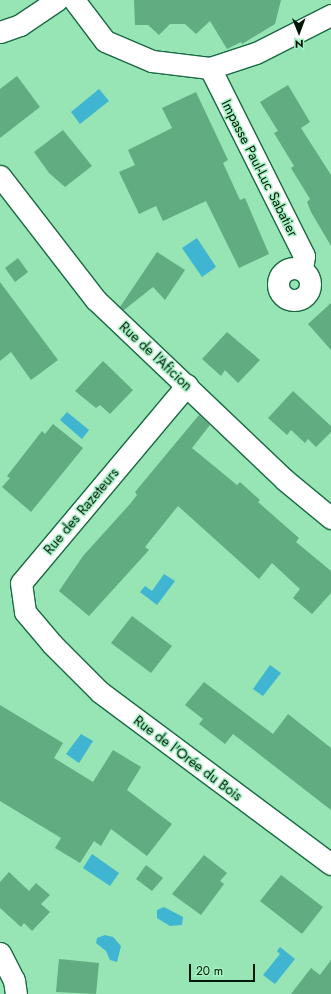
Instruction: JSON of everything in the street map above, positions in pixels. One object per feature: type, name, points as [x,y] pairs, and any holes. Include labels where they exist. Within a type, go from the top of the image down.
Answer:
[{"type":"street","points":[[0,32],[20,25],[57,0]]},
{"type":"street","points":[[74,0],[105,41],[152,62],[210,68],[256,53],[331,15]]},
{"type":"street","name":"Impasse Paul-Luc Sabatier","points":[[210,68],[304,256],[302,270]]},
{"type":"street","name":"Rue de l'Aficion","points":[[0,176],[96,300],[187,385],[285,480],[331,518]]},
{"type":"street","name":"Rue des Razeteurs","points":[[52,644],[25,612],[21,583],[187,385]]},
{"type":"street","name":"Rue de l'Orée du Bois","points":[[52,644],[100,692],[331,864]]},
{"type":"street","points":[[0,953],[14,980],[16,994]]},
{"type":"water","points":[[99,89],[109,101],[80,124],[71,112]]},
{"type":"water","points":[[197,238],[216,267],[202,277],[182,248]]},
{"type":"water","points":[[67,412],[89,430],[82,439],[60,420]]},
{"type":"water","points":[[164,574],[175,581],[157,605],[140,592],[145,586],[152,591]]},
{"type":"water","points":[[270,665],[281,673],[263,696],[253,689]]},
{"type":"water","points":[[81,734],[93,741],[79,763],[66,754]]},
{"type":"water","points":[[92,854],[119,873],[110,886],[83,868]]},
{"type":"water","points":[[164,907],[183,917],[182,925],[170,926],[157,918],[157,910]]},
{"type":"water","points":[[105,935],[113,937],[121,946],[117,962],[110,960],[106,951],[96,943],[97,938]]},
{"type":"water","points":[[280,947],[295,959],[275,984],[263,975],[280,954],[277,951]]},
{"type":"building","points":[[134,0],[281,0],[275,24],[242,44],[241,42],[227,49],[210,21],[196,34],[185,24],[170,24],[159,35],[148,25],[135,25]]},
{"type":"building","points":[[17,76],[40,107],[0,138],[0,89]]},
{"type":"building","points":[[288,85],[310,122],[301,128],[331,175],[331,246],[311,212],[307,202],[310,199],[291,168],[294,166],[274,133],[278,131],[260,102]]},
{"type":"building","points":[[196,92],[228,160],[223,163],[240,200],[245,198],[269,254],[239,268],[206,201],[163,221],[156,206],[139,214],[119,172],[135,165],[128,150],[172,128],[162,108]]},
{"type":"building","points":[[63,130],[92,166],[65,187],[49,173],[34,152]]},
{"type":"building","points":[[157,252],[185,270],[165,300],[153,287],[124,310],[120,307]]},
{"type":"building","points":[[18,258],[28,272],[15,282],[5,268]]},
{"type":"building","points":[[0,282],[58,360],[31,380],[11,352],[0,361]]},
{"type":"building","points":[[331,303],[331,350],[308,324]]},
{"type":"building","points":[[227,332],[260,360],[238,383],[225,370],[221,376],[202,359]]},
{"type":"building","points":[[103,361],[133,390],[110,414],[100,405],[96,408],[75,391]]},
{"type":"building","points":[[293,391],[331,426],[331,432],[316,447],[308,439],[305,443],[291,430],[287,435],[268,418]]},
{"type":"building","points":[[199,415],[210,425],[192,448],[237,485],[240,482],[260,500],[258,502],[299,538],[296,542],[331,571],[331,593],[312,614],[293,598],[300,589],[272,563],[259,579],[178,506],[145,547],[149,550],[89,616],[59,591],[83,556],[130,504],[137,495],[135,492]]},
{"type":"building","points":[[53,424],[83,448],[31,512],[2,487],[10,478],[7,476],[42,431],[45,434]]},
{"type":"building","points":[[132,616],[172,646],[151,673],[111,643]]},
{"type":"building","points":[[204,682],[273,734],[288,714],[331,748],[331,810],[233,734],[225,744],[199,724],[203,719],[185,705]]},
{"type":"building","points":[[0,705],[63,743],[54,758],[93,782],[113,750],[141,767],[127,790],[172,824],[147,856],[111,829],[101,846],[94,841],[80,863],[55,848],[61,838],[0,801]]},
{"type":"building","points":[[204,855],[227,873],[220,881],[224,884],[201,915],[172,894]]},
{"type":"building","points":[[146,865],[163,878],[152,891],[136,879]]},
{"type":"building","points":[[9,872],[29,891],[36,883],[50,895],[41,904],[50,912],[32,931],[24,923],[21,927],[0,908],[0,882]]},
{"type":"building","points":[[281,875],[323,907],[302,934],[260,901]]},
{"type":"building","points":[[59,959],[99,963],[96,994],[56,992]]},
{"type":"building","points":[[331,960],[331,994],[291,994],[311,968],[320,975]]}]
